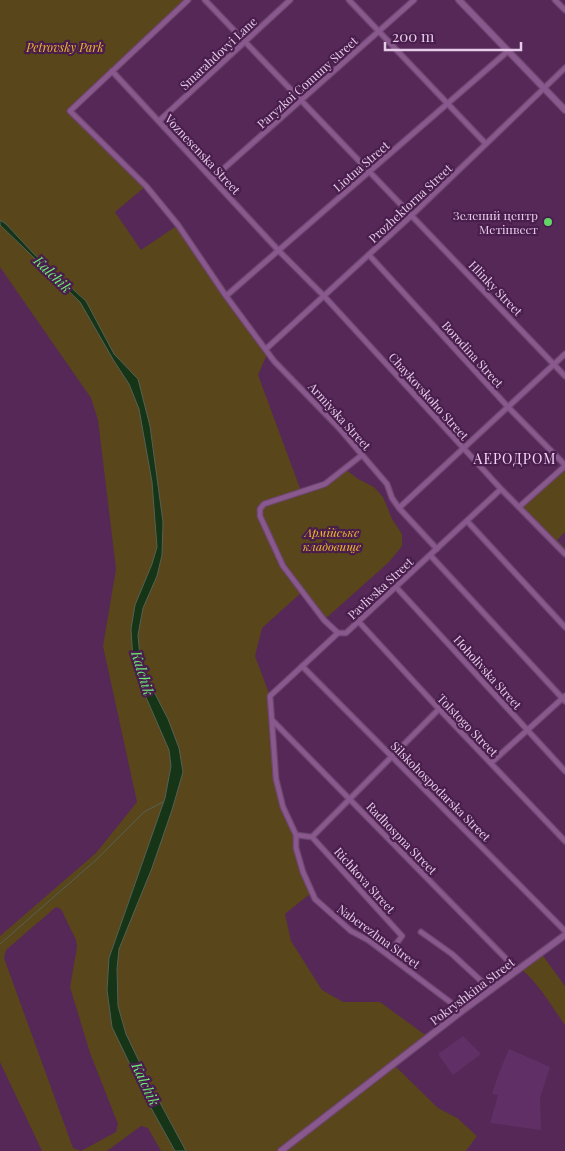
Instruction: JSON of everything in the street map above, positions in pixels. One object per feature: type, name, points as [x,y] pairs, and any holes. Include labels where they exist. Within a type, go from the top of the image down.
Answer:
[{"type":"street","points":[[188,0],[70,111],[146,186],[178,225],[226,296]]},
{"type":"street","name":"Hlinky Street","points":[[205,0],[565,376]]},
{"type":"street","name":"Smarahdovyi Lane","points":[[159,122],[290,0]]},
{"type":"street","points":[[349,0],[486,144]]},
{"type":"street","name":"Paryzkoi Comuny Street","points":[[212,179],[414,0]]},
{"type":"street","points":[[459,0],[565,110]]},
{"type":"street","points":[[555,0],[565,10]]},
{"type":"street","name":"Liotna Street","points":[[226,296],[508,51]]},
{"type":"street","name":"Prozhektorna Street","points":[[266,349],[412,215],[565,68]]},
{"type":"street","name":"Voznesenska Street","points":[[112,71],[279,251]]},
{"type":"street","name":"Chaykovskoho Street","points":[[279,251],[324,296],[501,490],[565,554]]},
{"type":"street","name":"Borodina Street","points":[[369,255],[508,407],[565,465],[519,507]]},
{"type":"street","name":"Armiyska Street","points":[[226,296],[274,361],[362,455],[387,484],[392,498],[399,508],[437,549]]},
{"type":"street","points":[[399,508],[565,354]]},
{"type":"street","points":[[338,633],[324,620],[283,566],[260,516],[260,509],[264,504],[325,484],[362,455]]},
{"type":"street","name":"Pavlivska Street","points":[[272,720],[270,696],[338,633],[346,633],[359,622],[501,490]]},
{"type":"street","points":[[467,521],[565,627]]},
{"type":"street","points":[[430,555],[564,698],[491,763]]},
{"type":"street","name":"Hoholivska Street","points":[[396,587],[565,771]]},
{"type":"street","name":"Tolstogo Street","points":[[359,622],[565,841]]},
{"type":"street","name":"Silskohospodarska Street","points":[[302,666],[565,931]]},
{"type":"street","points":[[296,835],[312,837],[440,709]]},
{"type":"street","name":"Radhospna Street","points":[[272,720],[518,970]]},
{"type":"street","name":"Naberezhna Street","points":[[272,720],[276,779],[283,808],[296,835],[296,848],[303,872],[315,899],[350,931],[388,955],[462,1010]]},
{"type":"street","name":"Richkova Street","points":[[312,837],[402,936],[388,955]]},
{"type":"street","points":[[421,932],[452,954],[491,990]]},
{"type":"street","name":"Pokryshkina Street","points":[[280,1151],[462,1010],[565,935]]},
{"type":"shaded area","points":[[463,1036],[481,1054],[453,1075],[438,1054]]},
{"type":"shaded area","points":[[509,1049],[550,1067],[540,1098],[541,1130],[490,1123],[498,1095],[492,1094]]},
{"type":"green space","points":[[0,0],[188,0],[70,111],[146,186],[115,212],[141,250],[178,225],[268,352],[258,375],[301,491],[325,484],[344,468],[358,479],[374,487],[383,497],[392,519],[402,534],[402,546],[389,562],[324,620],[302,592],[262,628],[255,656],[270,696],[276,779],[283,807],[296,835],[296,848],[311,893],[285,914],[291,941],[322,990],[343,1002],[380,1002],[428,1037],[393,1064],[438,1108],[457,1118],[477,1136],[466,1151],[186,1151],[126,1034],[118,1006],[117,969],[119,949],[152,868],[183,772],[179,748],[140,657],[138,635],[143,608],[157,576],[162,555],[163,522],[150,426],[128,368],[114,354],[86,301],[0,220]]},
{"type":"green space","points":[[0,225],[80,302],[129,384],[139,409],[152,482],[157,547],[135,605],[142,688],[169,750],[171,766],[165,798],[109,958],[107,990],[112,1027],[150,1106],[175,1151],[161,1151],[148,1128],[141,1126],[107,1151],[81,1151],[42,1151],[0,1062],[0,936],[96,853],[137,802],[103,646],[116,569],[98,420],[91,398],[0,267]],"holes":[[[56,907],[61,909],[76,940],[77,947],[70,987],[90,1053],[118,1124],[116,1132],[81,1151],[73,1148],[4,958],[6,950]]]},
{"type":"green space","points":[[565,468],[565,532],[557,540],[565,548],[565,552],[521,507]]},
{"type":"green space","points":[[541,953],[565,986],[565,1025],[539,988],[520,968]]},
{"type":"water","name":"Kalchik","points":[[0,220],[86,301],[114,354],[138,379],[150,426],[163,522],[162,555],[157,576],[143,608],[138,635],[140,657],[179,748],[183,772],[152,868],[119,949],[117,969],[118,1006],[126,1034],[186,1151],[175,1151],[150,1106],[112,1027],[107,990],[109,958],[165,798],[171,766],[169,750],[142,688],[133,661],[131,629],[135,605],[157,547],[152,482],[139,409],[129,384],[80,302],[0,225]]},
{"type":"waterway","points":[[0,944],[96,860],[144,812],[163,802]]},
{"type":"place","name":"Зелений центр Метінвест","points":[[548,222]]},
{"type":"district","name":"АЕРОДРОМ","points":[[515,458]]},
{"type":"park label","name":"Petrovsky Park","points":[[65,47]]},
{"type":"park label","name":"Армійське кладовище","points":[[332,539]]}]
